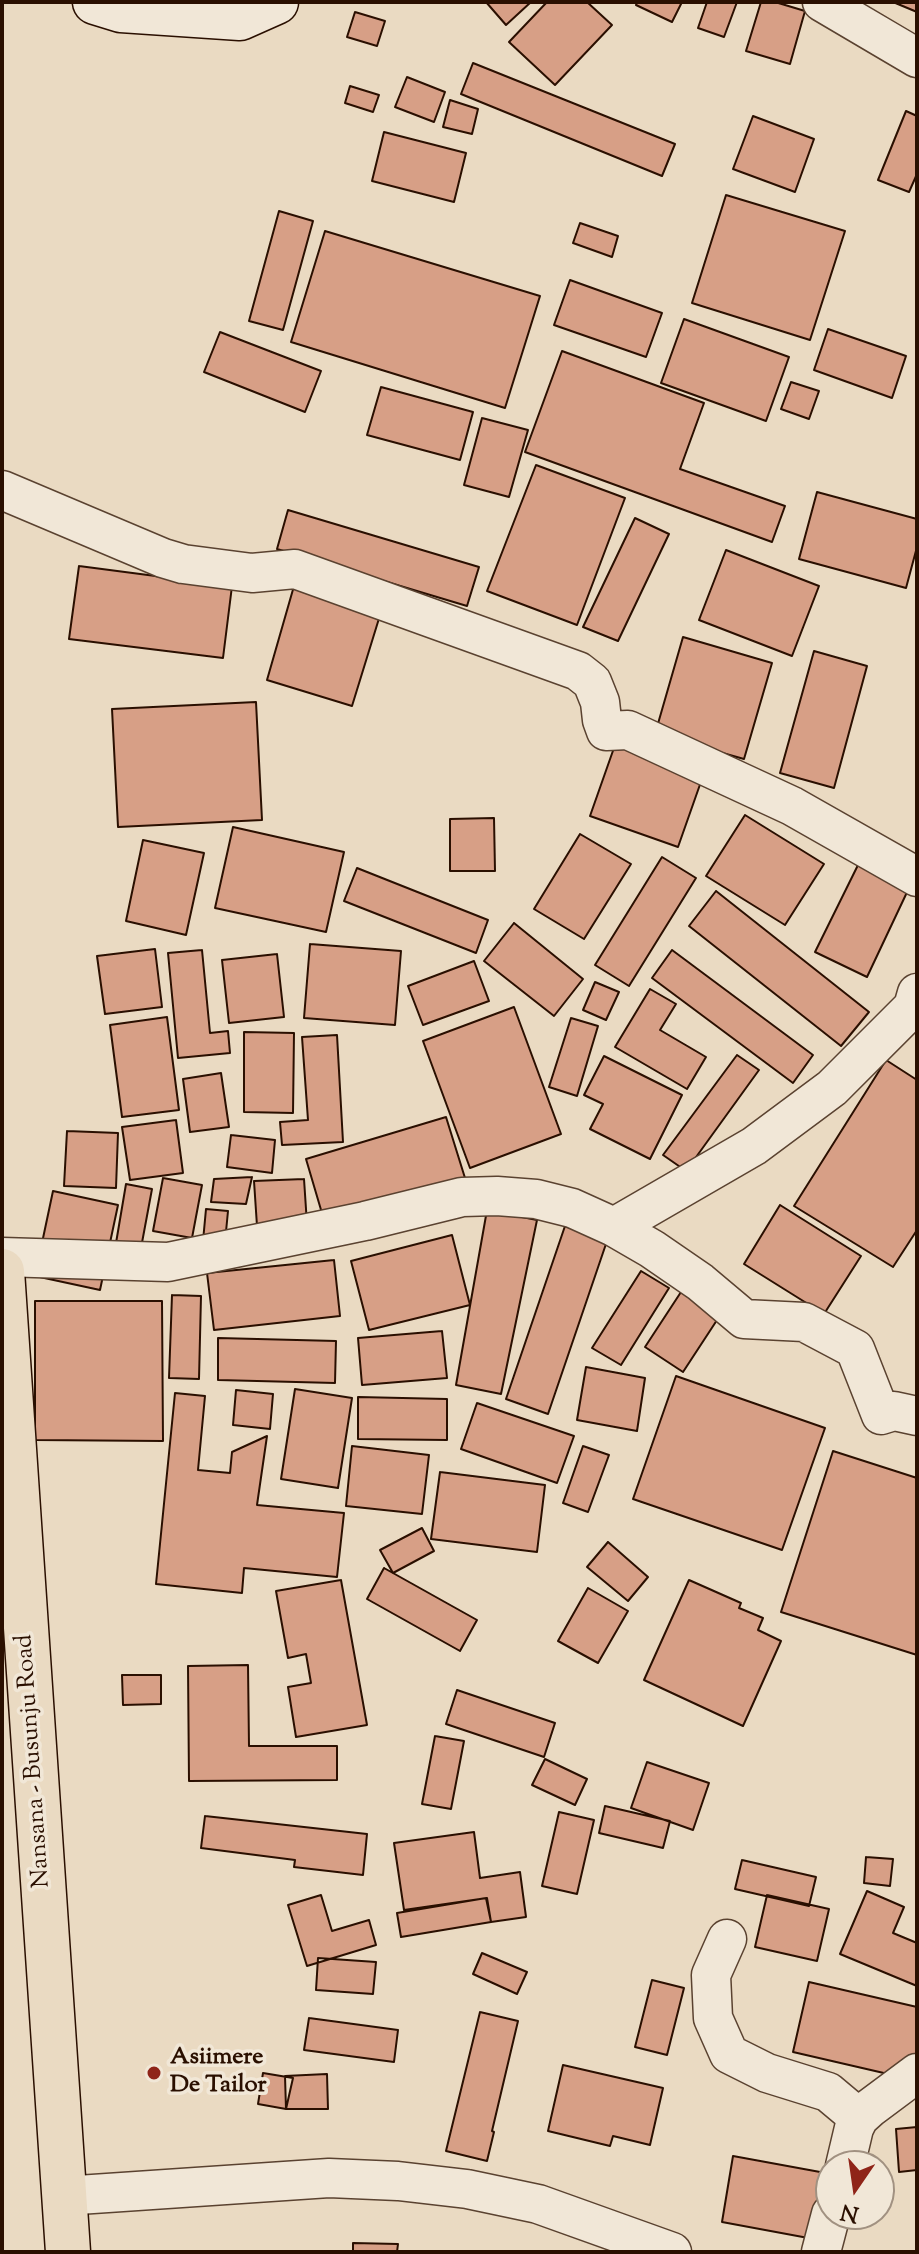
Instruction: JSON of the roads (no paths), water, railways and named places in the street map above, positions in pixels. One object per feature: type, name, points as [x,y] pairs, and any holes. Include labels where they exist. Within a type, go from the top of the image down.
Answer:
[{"type":"main road","name":"Nansana - Busunju Road","points":[[2,1271],[68,2252]]},
{"type":"street","points":[[95,2],[121,10],[240,18],[276,2]]},
{"type":"street","points":[[822,2],[917,58]]},
{"type":"street","points":[[2,490],[163,558],[183,564],[252,573],[295,569],[578,671],[592,682],[606,731],[628,730],[792,806],[917,877]]},
{"type":"street","points":[[614,1227],[754,1146],[832,1088],[913,1007],[917,993]]},
{"type":"street","points":[[2,1257],[168,1262],[365,1221],[462,1197],[536,1199],[572,1208],[614,1227],[700,1282],[744,1319],[804,1322],[855,1349],[881,1415],[894,1411],[917,1416]]},
{"type":"street","points":[[727,1939],[711,1975],[713,2018],[729,2054],[767,2073],[828,2092],[859,2118]]},
{"type":"street","points":[[849,2150],[859,2118],[917,2073]]},
{"type":"street","points":[[63,2196],[329,2178],[398,2181],[467,2189],[538,2204],[672,2252]]},
{"type":"street","points":[[821,2252],[827,2230]]},
{"type":"place","name":"Asiimere De Tailor","points":[[154,2073]]}]
